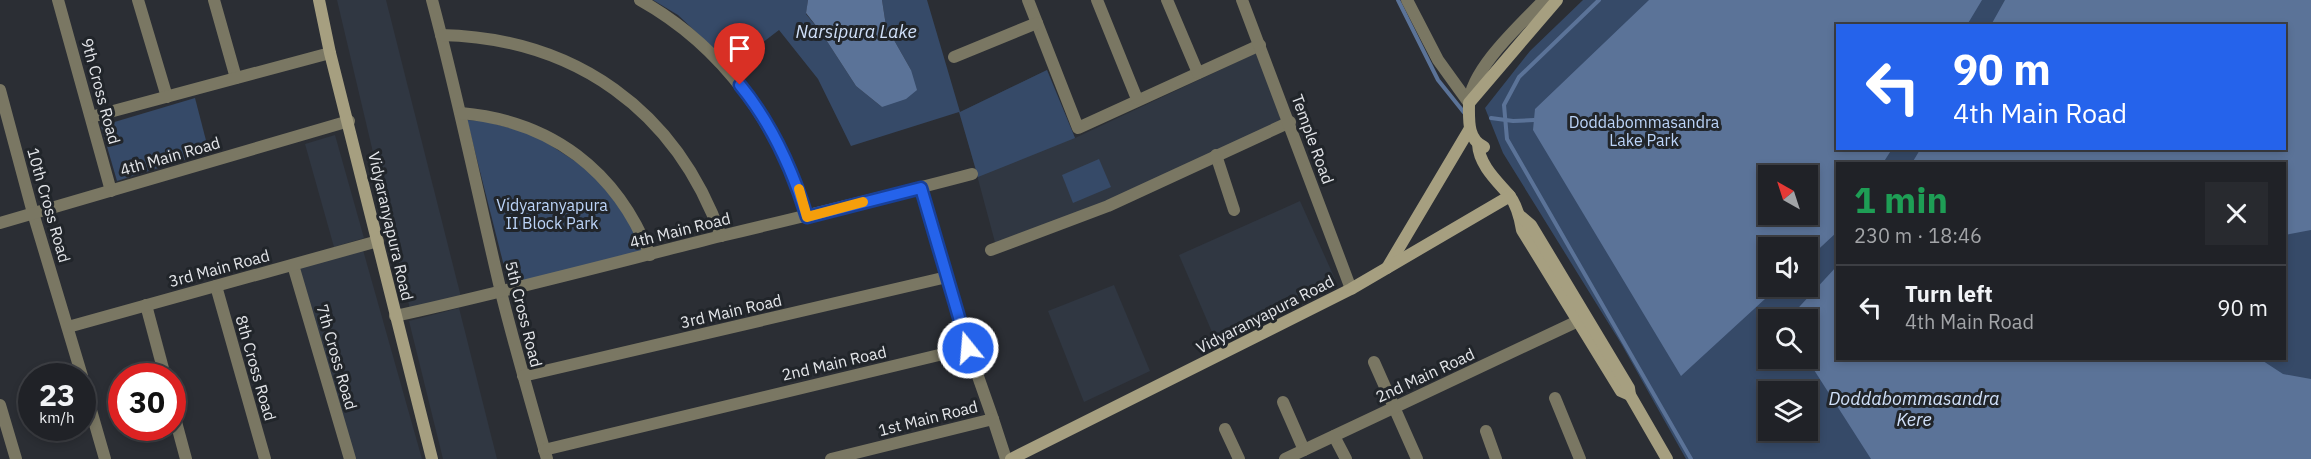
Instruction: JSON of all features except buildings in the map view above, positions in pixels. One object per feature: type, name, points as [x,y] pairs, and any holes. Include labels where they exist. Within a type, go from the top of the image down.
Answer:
[{"type":"main road","name":"Vidyaranyapura Road","points":[[319,0],[432,459]]},
{"type":"main road","points":[[1386,269],[1469,130],[1469,103],[1557,0]]},
{"type":"main road","points":[[1469,130],[1478,144],[1485,148],[1505,183],[1498,185],[1510,196],[1519,214],[1522,230],[1621,391],[1630,395]]},
{"type":"main road","name":"Vidyaranyapura Road","points":[[1011,459],[1351,289],[1510,196]]},
{"type":"main road","points":[[1519,214],[1531,225],[1629,388],[1630,395],[1667,459]]},
{"type":"street","name":"9th Cross Road","points":[[58,0],[111,190]]},
{"type":"street","points":[[138,0],[166,97]]},
{"type":"street","points":[[214,0],[236,78]]},
{"type":"street","name":"5th Cross Road","points":[[432,0],[461,113],[501,292],[545,454]]},
{"type":"street","points":[[640,0],[692,36],[719,61],[748,95],[778,141],[807,217]]},
{"type":"street","points":[[1028,0],[1078,128],[1137,99],[1260,45]]},
{"type":"street","points":[[1097,0],[1137,99]]},
{"type":"street","points":[[1167,0],[1198,73]]},
{"type":"street","name":"Temple Road","points":[[1242,0],[1290,122],[1351,289]]},
{"type":"street","points":[[1407,0],[1438,60],[1469,103]]},
{"type":"street","points":[[1469,103],[1474,81],[1505,41],[1544,0]]},
{"type":"street","points":[[954,57],[1036,23]]},
{"type":"street","points":[[441,35],[488,38],[533,48],[576,66],[616,90],[651,120],[681,155],[704,194],[721,237]]},
{"type":"street","points":[[91,117],[330,52]]},
{"type":"street","name":"10th Cross Road","points":[[0,90],[33,213],[78,363]]},
{"type":"street","points":[[461,113],[517,123],[551,138],[582,159],[597,172],[623,202],[650,255]]},
{"type":"street","name":"4th Main Road","points":[[0,223],[349,121]]},
{"type":"street","points":[[991,250],[1108,206],[1290,122]]},
{"type":"street","points":[[1216,155],[1234,210]]},
{"type":"street","name":"4th Main Road","points":[[395,316],[807,217],[972,174]]},
{"type":"street","points":[[921,188],[968,348],[993,419]]},
{"type":"street","name":"3rd Main Road","points":[[68,327],[378,241]]},
{"type":"street","name":"7th Cross Road","points":[[293,265],[350,459]]},
{"type":"street","name":"3rd Main Road","points":[[522,376],[947,277]]},
{"type":"street","name":"8th Cross Road","points":[[216,286],[265,459]]},
{"type":"street","points":[[146,305],[162,363]]},
{"type":"street","name":"2nd Main Road","points":[[1285,459],[1578,321]]},
{"type":"street","name":"2nd Main Road","points":[[545,454],[968,348]]},
{"type":"street","points":[[1374,362],[1417,459]]},
{"type":"street","points":[[1555,398],[1580,459]]},
{"type":"street","points":[[1283,402],[1304,450]]},
{"type":"street","points":[[0,405],[4,435],[16,459]]},
{"type":"street","name":"1st Main Road","points":[[831,459],[993,419],[1006,459]]},
{"type":"street","name":"10th Cross Road","points":[[96,427],[105,459]]},
{"type":"street","points":[[1225,429],[1239,459]]},
{"type":"street","points":[[1486,431],[1496,459]]},
{"type":"street","points":[[1334,436],[1346,459]]},
{"type":"street","points":[[181,441],[186,459]]},
{"type":"shaded area","points":[[337,0],[386,0],[461,297],[410,309]]},
{"type":"shaded area","points":[[1258,52],[1283,122],[1097,205],[996,246],[960,112],[1047,70],[1075,138]]},
{"type":"shaded area","points":[[335,135],[364,238],[334,247],[305,144]]},
{"type":"shaded area","points":[[1300,201],[1335,279],[1215,339],[1179,255]]},
{"type":"shaded area","points":[[363,250],[422,459],[352,459],[299,268]]},
{"type":"shaded area","points":[[1114,285],[1150,371],[1084,402],[1048,311]]},
{"type":"shaded area","points":[[459,308],[497,459],[443,459],[409,321]]},
{"type":"green space","points":[[653,0],[808,0],[806,14],[821,32],[856,86],[882,107],[911,70],[886,26],[882,0],[927,0],[960,112],[1047,70],[1075,138],[978,177],[959,112],[851,146],[818,79],[779,30],[732,66],[678,15]]},
{"type":"green space","name":"Doddabommasandra Lake Park","points":[[1583,0],[2311,0],[2311,459],[1686,459],[1622,345],[1503,153],[1485,108],[1530,51]]},
{"type":"green space","points":[[195,98],[209,152],[117,181],[101,126]]},
{"type":"green space","name":"Vidyaranyapura II Block Park","points":[[467,120],[484,121],[533,134],[592,172],[627,217],[643,252],[509,286]]},
{"type":"green space","points":[[1099,159],[1111,187],[1073,203],[1062,175]]},
{"type":"water","name":"Narsipura Lake","points":[[808,0],[882,0],[886,26],[911,70],[917,90],[906,99],[882,107],[856,86],[806,13]]},
{"type":"water","points":[[1649,0],[1982,0],[1968,24],[1836,24],[1836,150],[1891,150],[1884,162],[1836,162],[1836,233],[1818,250],[1818,237],[1758,237],[1758,297],[1767,297],[1681,376],[1533,130],[1535,109]]},
{"type":"water","points":[[2005,0],[2311,0],[2311,230],[2286,235],[2286,162],[1913,162],[1920,150],[2286,150],[2286,24],[1992,24]]},
{"type":"water","name":"Doddabommasandra Kere","points":[[1836,267],[1836,360],[2262,360],[2283,374],[2311,379],[2311,459],[1871,459],[1813,369],[1818,369],[1818,309],[1797,309],[1808,297],[1818,297],[1818,287]]},
{"type":"waterway","points":[[1398,0],[1438,80],[1466,115]]},
{"type":"waterway","points":[[1599,0],[1519,77],[1504,105],[1507,139],[1691,459]]},
{"type":"waterway","points":[[1491,118],[1513,121],[1534,120]]},
{"type":"slow traffic","points":[[799,189],[807,217],[863,202]]},
{"type":"route","points":[[740,85],[778,141],[807,217],[921,188],[968,348]]}]
